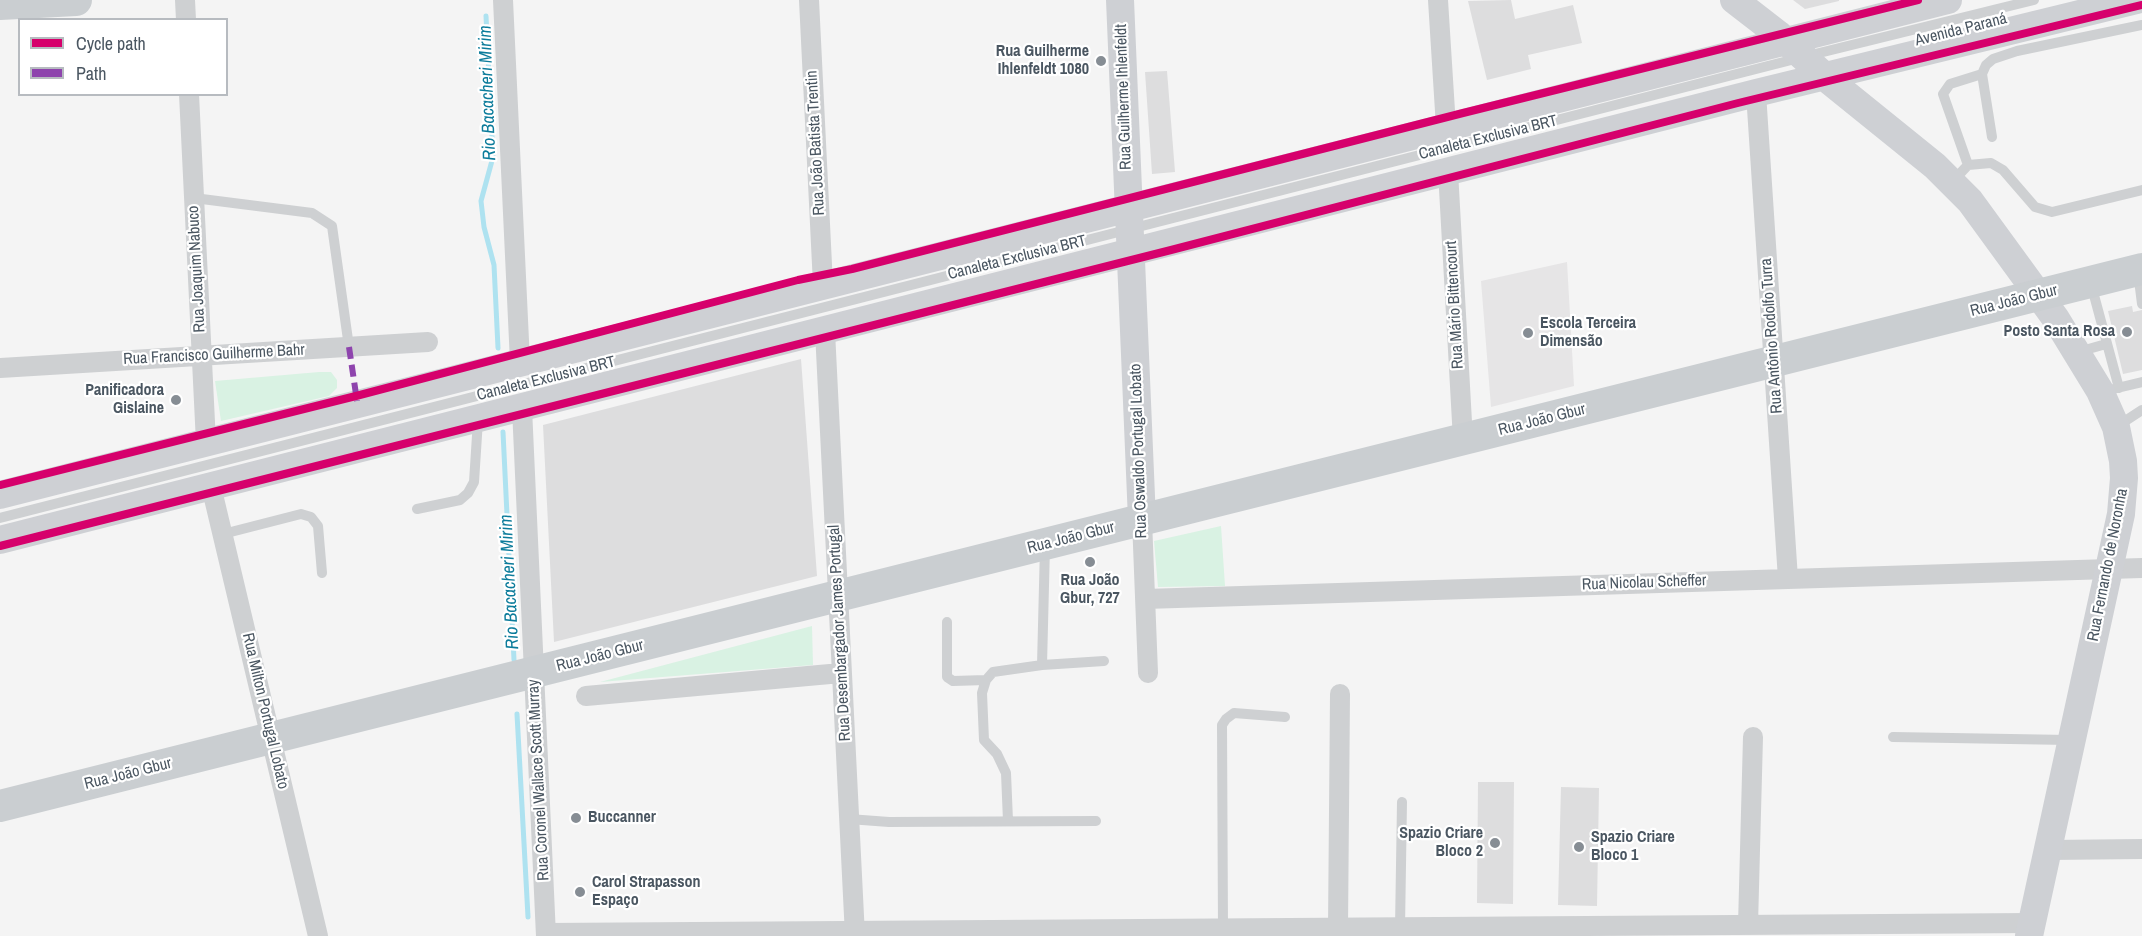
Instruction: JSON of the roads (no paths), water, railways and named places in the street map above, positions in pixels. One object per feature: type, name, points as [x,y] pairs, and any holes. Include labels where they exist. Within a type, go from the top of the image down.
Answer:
[{"type":"main road","points":[[0,4],[76,0]]},
{"type":"main road","name":"Rua João Gbur","points":[[0,806],[2140,270]]},
{"type":"street","points":[[185,0],[186,18]]},
{"type":"street","points":[[503,0],[519,362]]},
{"type":"street","name":"Rua João Batista Trentin","points":[[809,0],[823,285]]},
{"type":"street","name":"Rua Guilherme Ihlenfeldt","points":[[1120,0],[1129,230]]},
{"type":"street","points":[[1438,0],[1446,127]]},
{"type":"street","name":"Rua Fernando de Noronha","points":[[1734,0],[1826,77],[1960,173],[1987,222],[2077,352],[2110,390],[2123,461],[2124,496],[2030,930]]},
{"type":"street","name":"Avenida Paraná","points":[[0,495],[209,465],[478,419],[719,358],[825,331],[1446,127],[1794,49],[1947,0]]},
{"type":"street","name":"Avenida Paraná","points":[[0,540],[209,465],[519,362],[823,285],[1448,171],[2137,0]]},
{"type":"street","name":"Rua Antônio Rodolfo Turra","points":[[1756,93],[1788,579]]},
{"type":"street","name":"Rua Joaquim Nabuco","points":[[189,96],[201,356],[209,465]]},
{"type":"street","name":"Rua Mário Bittencourt","points":[[1448,171],[1463,440]]},
{"type":"street","name":"Rua Oswaldo Portugal Lobato","points":[[1129,230],[1148,673]]},
{"type":"street","name":"Rua Desembargador James Portugal","points":[[825,331],[854,934]]},
{"type":"street","name":"Rua Francisco Guilherme Bahr","points":[[0,368],[428,342]]},
{"type":"street","name":"Rua Coronel Wallace Scott Murray","points":[[522,408],[546,935]]},
{"type":"street","name":"Rua Milton Portugal Lobato","points":[[209,465],[223,534],[318,936]]},
{"type":"street","name":"Rua Nicolau Scheffer","points":[[1145,599],[2142,568]]},
{"type":"street","points":[[586,696],[842,673]]},
{"type":"street","points":[[1338,928],[1340,694]]},
{"type":"street","points":[[1748,925],[1753,737]]},
{"type":"street","points":[[2049,850],[2142,849]]},
{"type":"street","points":[[546,935],[1172,933],[1223,929],[1338,928],[1487,932],[1748,925],[1795,930],[2030,930]]},
{"type":"lane","name":"Canaleta Exclusiva BRT","points":[[0,518],[1129,230],[1794,49],[2034,0]]},
{"type":"lane","points":[[1992,137],[1982,74],[1986,65],[1993,59],[2017,51],[2142,25]]},
{"type":"lane","points":[[1982,74],[1950,84],[1943,94],[1960,173],[1991,163],[2003,170],[2034,207],[2052,212],[2142,190]]},
{"type":"lane","points":[[194,198],[312,213],[332,226],[349,347]]},
{"type":"lane","points":[[2140,270],[2142,304]]},
{"type":"lane","points":[[2091,282],[2106,325],[2110,390],[2142,382]]},
{"type":"lane","points":[[2077,352],[2106,344]]},
{"type":"lane","points":[[628,358],[719,358]]},
{"type":"lane","points":[[2116,427],[2142,410]]},
{"type":"lane","points":[[417,509],[460,500],[468,493],[474,482],[478,419]]},
{"type":"lane","points":[[223,534],[301,513],[311,518],[318,526],[322,573]]},
{"type":"lane","points":[[1042,665],[1045,544]]},
{"type":"lane","points":[[947,622],[947,677],[953,681],[986,680]]},
{"type":"lane","points":[[1008,821],[1006,772],[997,754],[984,740],[982,693],[986,680],[993,672],[1042,665],[1104,661]]},
{"type":"lane","points":[[1223,929],[1222,725],[1234,713],[1285,717]]},
{"type":"lane","points":[[1893,737],[2072,740]]},
{"type":"lane","points":[[1401,928],[1402,802]]},
{"type":"lane","points":[[849,819],[888,822],[1096,821]]},
{"type":"waterway","name":"Rio Bacacheri Mirim","points":[[486,16],[493,157],[481,201],[484,227],[494,265],[498,348]]},
{"type":"waterway","name":"Rio Bacacheri Mirim","points":[[503,432],[514,660]]},
{"type":"waterway","name":"Rio Bacacheri Mirim","points":[[517,714],[528,917]]},
{"type":"place","name":"Rua Guilherme Ihlenfeldt 1080","points":[[1101,61]]},
{"type":"place","name":"Posto Santa Rosa","points":[[2127,332]]},
{"type":"place","name":"Escola Terceira Dimensão","points":[[1528,333]]},
{"type":"place","name":"Panificadora Gislaine","points":[[176,400]]},
{"type":"place","name":"Rua João Gbur, 727","points":[[1090,562]]},
{"type":"place","name":"Buccanner","points":[[576,818]]},
{"type":"place","name":"Spazio Criare Bloco 2","points":[[1495,843]]},
{"type":"place","name":"Spazio Criare Bloco 1","points":[[1579,847]]},
{"type":"place","name":"Carol Strapasson Espaço","points":[[580,892]]}]
